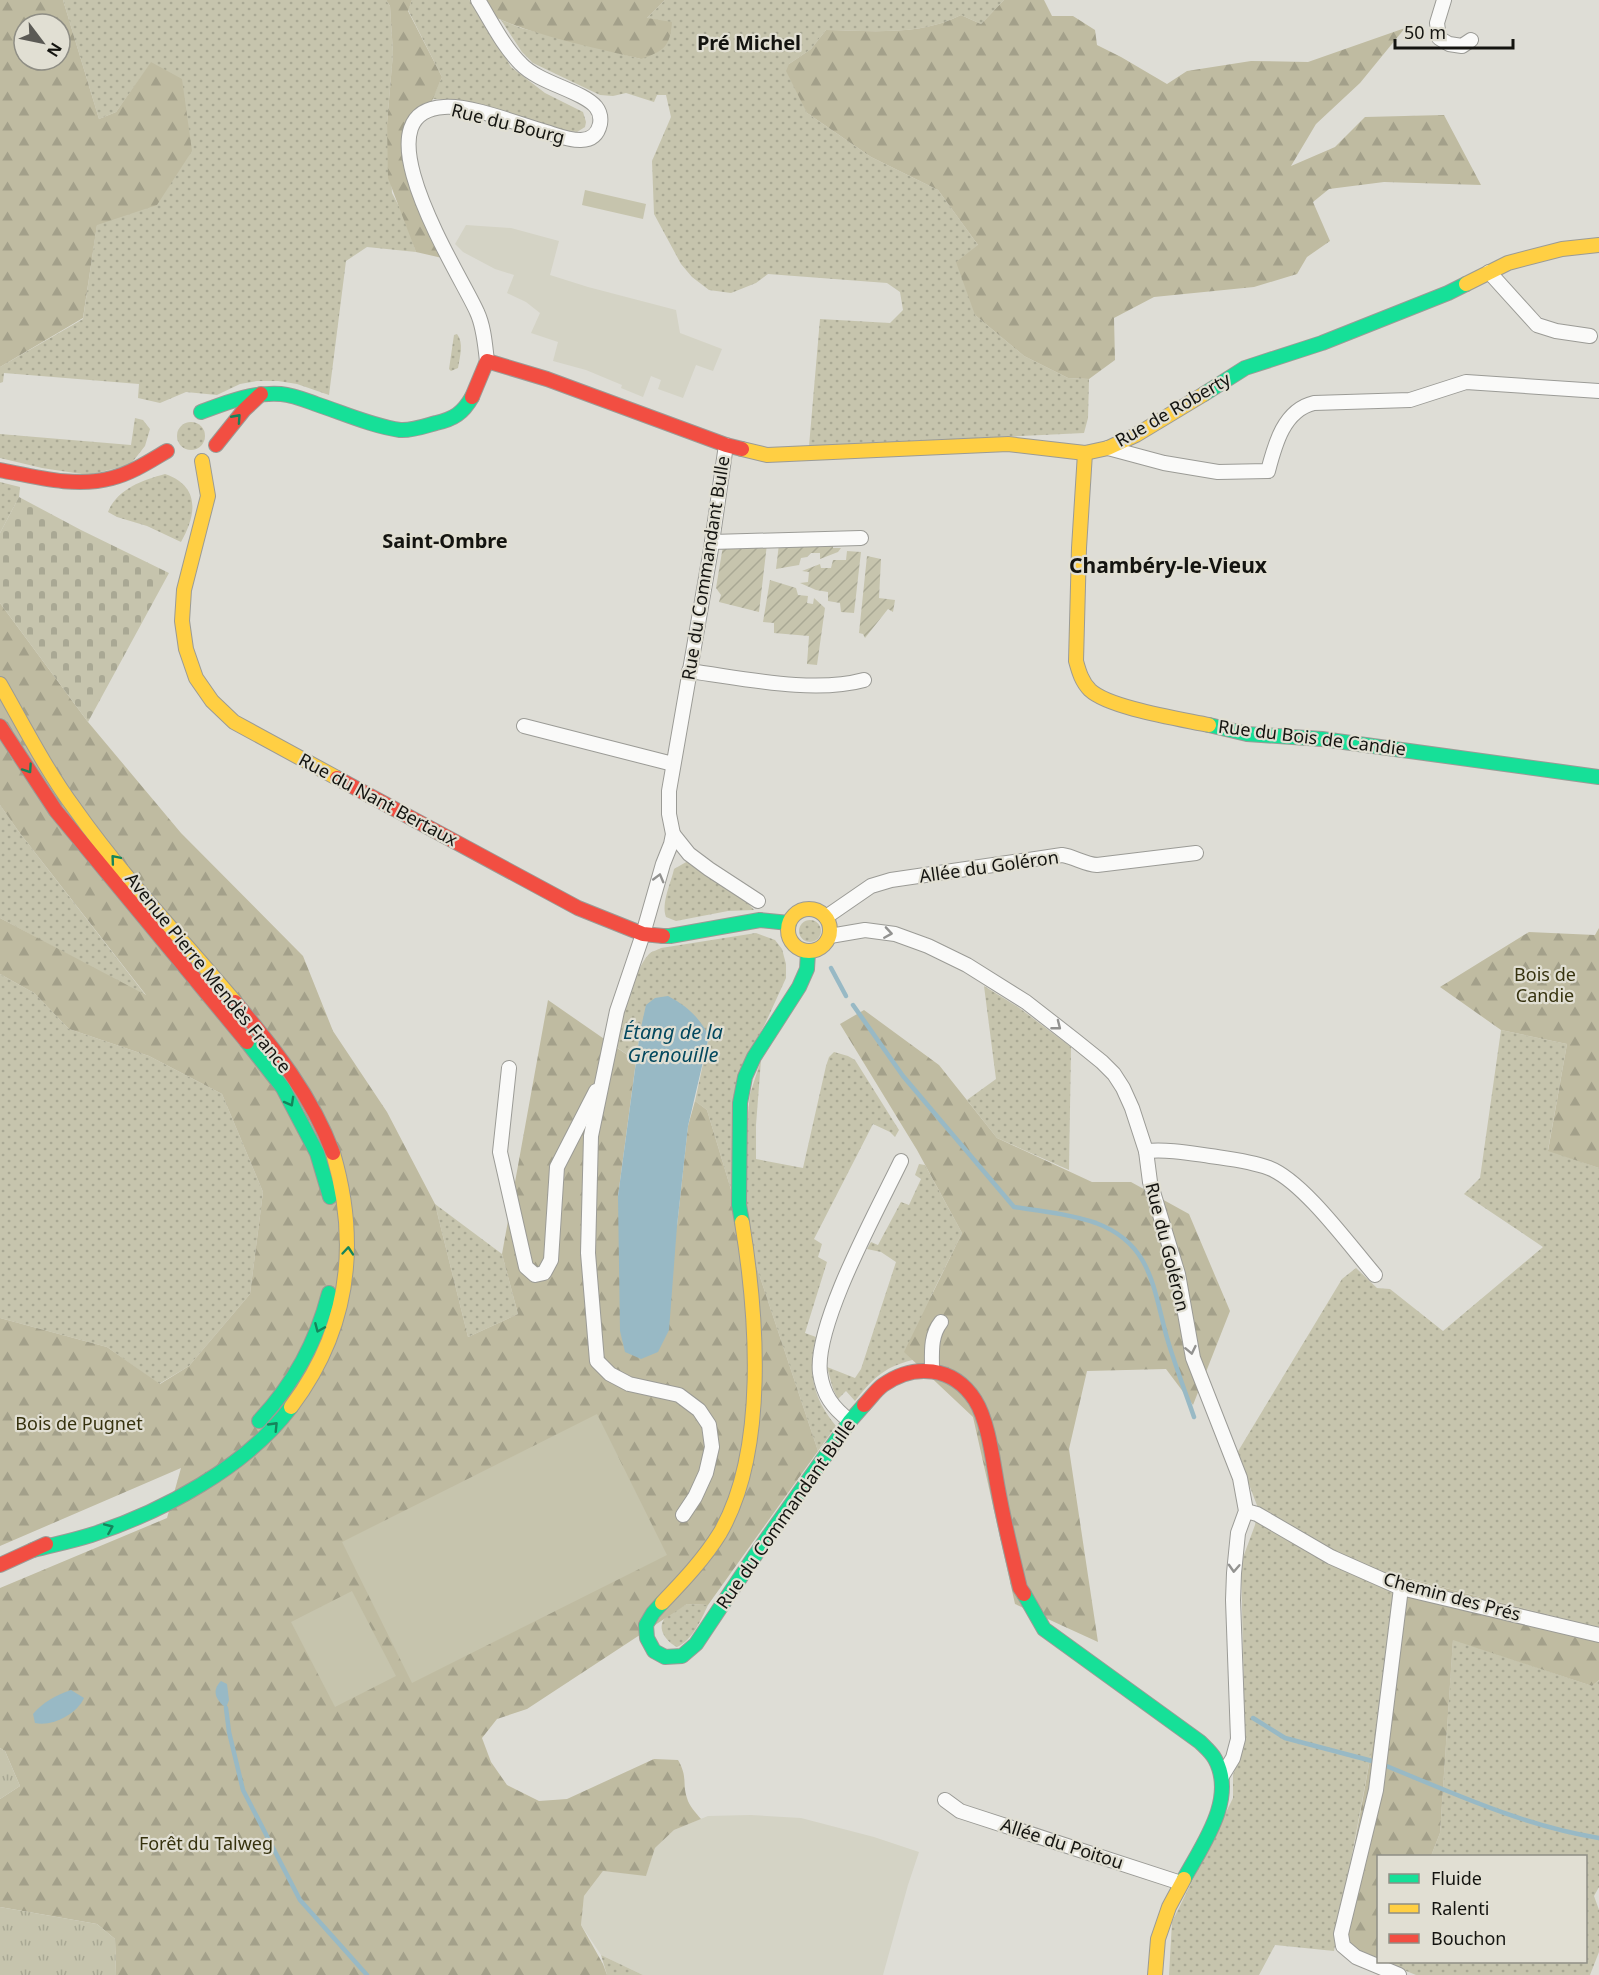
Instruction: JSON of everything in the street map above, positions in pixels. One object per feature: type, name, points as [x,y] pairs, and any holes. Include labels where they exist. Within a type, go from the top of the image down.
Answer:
[{"type":"street","name":"Rue du Bourg","points":[[478,0],[522,66],[538,77],[591,102],[600,114],[600,122],[594,135],[589,139],[573,140],[484,114],[447,106],[435,108],[421,115],[410,131],[408,150],[412,172],[438,238],[478,313],[487,361]]},
{"type":"street","points":[[1444,0],[1437,23],[1439,38],[1449,44],[1462,46],[1471,40]]},
{"type":"street","name":"Rue de Roberty","points":[[726,445],[767,456],[1008,444],[1085,453],[1108,448],[1183,408],[1245,368],[1322,343],[1448,293],[1508,263],[1562,249],[1599,245]]},
{"type":"street","points":[[1489,272],[1537,326],[1590,336]]},
{"type":"street","points":[[201,412],[242,396],[261,394],[293,396],[363,420],[402,430],[419,428],[459,415],[472,397],[487,361]]},
{"type":"street","name":"Rue du Commandant Bulle","points":[[487,361],[547,379],[726,445],[712,542],[669,791],[669,814],[673,834],[644,934],[617,1011],[603,1076]]},
{"type":"street","points":[[1108,448],[1164,463],[1218,472],[1268,471],[1280,434],[1288,420],[1303,405],[1410,400],[1466,382],[1599,391]]},
{"type":"street","points":[[216,445],[237,418],[261,394]]},
{"type":"street","points":[[0,470],[66,481],[103,480],[137,469],[167,451]]},
{"type":"street","name":"Rue du Bois de Candie","points":[[1085,453],[1079,549],[1076,661],[1079,675],[1087,688],[1100,698],[1116,704],[1247,734],[1263,733],[1330,740],[1599,777]]},
{"type":"street","name":"Rue du Nant Bertaux","points":[[202,461],[208,496],[184,590],[182,621],[186,649],[196,678],[212,701],[234,722],[578,908],[644,934],[670,936],[760,920],[789,923]]},
{"type":"street","points":[[712,542],[861,538]]},
{"type":"street","points":[[689,671],[813,686],[849,684],[864,680]]},
{"type":"street","name":"Avenue Pierre Mendès France","points":[[0,684],[37,752],[86,825],[261,1033],[293,1078],[315,1113],[333,1151],[350,1238],[345,1285],[336,1327],[315,1374],[289,1411],[253,1448],[211,1478],[154,1508],[98,1532],[33,1550]]},
{"type":"street","name":"Avenue Pierre Mendès France","points":[[0,726],[56,811],[248,1043],[283,1089],[317,1153],[331,1200],[337,1241],[322,1321],[302,1366],[277,1402],[253,1427]]},
{"type":"street","points":[[524,726],[674,764]]},
{"type":"street","points":[[673,834],[689,854],[758,901]]},
{"type":"street","name":"Allée du Goléron","points":[[826,917],[870,886],[891,880],[1062,855],[1075,857],[1086,864],[1097,865],[1196,854]]},
{"type":"street","points":[[808,909],[821,912],[826,917],[830,926],[830,936],[822,948],[808,952],[793,944],[789,933],[789,923],[796,914],[808,909]]},
{"type":"street","name":"Rue du Goléron","points":[[830,936],[865,930],[895,934],[967,964],[1026,1002],[1102,1062],[1114,1074],[1132,1108],[1146,1151],[1149,1182],[1178,1274],[1193,1358],[1240,1478],[1246,1511],[1238,1533],[1233,1573],[1238,1739],[1233,1758],[1222,1776]]},
{"type":"street","name":"Rue du Commandant Bulle","points":[[808,952],[807,969],[799,987],[754,1057],[745,1077],[740,1103],[739,1205],[751,1276],[755,1343],[754,1401],[748,1449],[737,1494],[721,1531],[700,1563],[654,1613],[646,1625],[647,1638],[654,1651],[665,1657],[682,1656],[696,1644],[850,1421],[881,1386],[901,1374],[932,1370]]},
{"type":"street","points":[[508,1068],[500,1152],[526,1267],[535,1275],[544,1273],[551,1260],[557,1167],[603,1076]]},
{"type":"street","points":[[603,1076],[591,1136],[588,1253],[597,1361],[610,1374],[629,1384],[679,1395],[699,1410],[708,1425],[712,1447],[706,1473],[695,1497],[683,1515]]},
{"type":"street","points":[[1146,1151],[1176,1151],[1244,1161],[1270,1168],[1291,1181],[1308,1197],[1375,1275]]},
{"type":"street","points":[[850,1421],[835,1409],[824,1390],[819,1371],[823,1340],[832,1310],[901,1161]]},
{"type":"street","points":[[941,1322],[935,1329],[933,1339],[932,1370],[959,1383],[975,1400],[987,1431],[1020,1588],[1044,1629],[1200,1742],[1215,1758],[1222,1776],[1223,1790],[1214,1824],[1169,1906],[1158,1939],[1155,1975]]},
{"type":"street","name":"Chemin des Prés","points":[[1246,1511],[1257,1514],[1331,1557],[1401,1588],[1599,1635]]},
{"type":"street","name":"Avenue Pierre Mendès France","points":[[0,1565],[89,1521]]},
{"type":"street","points":[[1399,1975],[1356,1957],[1343,1946],[1341,1934],[1376,1790],[1401,1588]]},
{"type":"street","name":"Allée du Poitou","points":[[945,1800],[960,1811],[1181,1883]]},
{"type":"shaded area","points":[[466,225],[511,228],[559,241],[550,275],[676,310],[680,333],[722,349],[713,371],[696,365],[683,398],[658,389],[661,380],[651,376],[643,397],[621,388],[622,385],[586,370],[553,361],[558,342],[531,333],[540,313],[526,302],[507,293],[514,275],[495,269],[463,252],[455,244]]},
{"type":"shaded area","points":[[751,1815],[801,1818],[874,1837],[919,1852],[883,1975],[643,1975],[601,1955],[581,1925],[584,1896],[603,1871],[646,1875],[655,1848],[674,1830],[708,1816]]},
{"type":"green space","points":[[0,0],[63,0],[67,12],[12,12],[12,72],[72,72],[72,30],[99,119],[116,112],[151,62],[182,79],[192,151],[157,205],[97,225],[83,318],[0,367]]},
{"type":"green space","points":[[63,0],[386,0],[390,6],[393,53],[387,124],[392,193],[404,216],[416,252],[367,247],[346,261],[329,395],[297,384],[257,381],[240,384],[217,395],[186,392],[160,403],[138,398],[139,384],[4,373],[3,382],[0,383],[0,367],[83,319],[97,224],[151,63],[116,112],[99,119],[72,30],[72,12],[67,12]]},
{"type":"green space","points":[[386,0],[412,0],[408,11],[442,77],[431,103],[413,121],[405,140],[451,260],[416,252],[388,178],[387,124],[393,53],[390,6]]},
{"type":"green space","points":[[412,0],[469,0],[511,67],[545,93],[583,112],[585,127],[577,132],[567,131],[462,100],[432,99],[442,77],[408,10]]},
{"type":"green space","points":[[469,0],[665,0],[647,18],[672,22],[670,37],[664,47],[641,59],[524,29],[482,10]]},
{"type":"green space","points":[[665,0],[1004,0],[981,24],[961,15],[946,22],[895,31],[826,30],[811,49],[789,64],[807,113],[871,157],[938,190],[978,245],[975,315],[1024,356],[1068,378],[1089,379],[1088,418],[1084,433],[809,446],[820,319],[890,323],[903,310],[900,292],[887,283],[768,274],[756,283],[731,293],[709,290],[692,277],[681,264],[654,214],[652,161],[671,117],[666,95],[657,95],[654,102],[626,93],[613,96],[600,95],[533,63],[522,52],[501,20],[521,28],[641,59],[647,18]]},
{"type":"green space","points":[[1004,0],[1044,0],[1052,16],[1073,16],[1095,30],[1097,45],[1167,84],[1187,71],[1251,61],[1308,62],[1405,28],[1360,83],[1316,124],[1291,166],[1335,147],[1365,117],[1444,115],[1481,185],[1384,182],[1329,189],[1313,202],[1330,241],[1307,257],[1297,274],[1254,287],[1154,297],[1114,318],[1115,360],[1089,379],[1068,378],[1024,356],[975,315],[956,262],[978,245],[938,190],[871,157],[807,113],[786,71],[789,64],[811,49],[826,30],[895,31],[946,22],[961,15],[981,24]]},
{"type":"green space","points":[[585,190],[646,204],[643,219],[582,205]]},
{"type":"green space","points":[[457,334],[461,346],[460,359],[458,368],[451,371],[449,369],[454,335]]},
{"type":"green space","points":[[135,418],[143,420],[150,429],[145,446],[130,465],[88,475],[42,468],[0,458],[0,434],[131,445]]},
{"type":"green space","points":[[191,422],[201,426],[205,436],[201,446],[191,450],[181,446],[177,436],[181,426]]},
{"type":"green space","points":[[165,474],[176,479],[190,493],[192,511],[181,542],[147,526],[108,512],[124,491],[148,479]]},
{"type":"green space","points":[[0,482],[20,487],[19,497],[0,533]]},
{"type":"green space","points":[[19,497],[169,573],[88,722],[0,603],[0,533]]},
{"type":"green space","points":[[833,541],[833,548],[841,548],[838,552],[820,559],[820,553],[811,553],[801,558],[799,565],[776,569],[779,544]]},
{"type":"green space","points":[[767,544],[759,612],[719,602],[721,595],[716,588],[723,546]]},
{"type":"green space","points":[[847,551],[861,552],[854,613],[841,612],[840,603],[828,601],[828,592],[800,583],[808,582],[809,572],[802,571],[820,564],[821,568],[831,568],[833,560],[846,560]]},
{"type":"green space","points":[[867,556],[881,559],[879,598],[895,600],[893,612],[888,609],[865,638],[859,633]]},
{"type":"green space","points":[[770,580],[796,588],[798,595],[808,596],[807,603],[813,604],[814,598],[825,608],[817,665],[807,664],[809,636],[774,633],[774,623],[763,622]]},
{"type":"green space","points":[[0,603],[88,722],[181,833],[303,956],[333,1031],[387,1112],[435,1204],[468,1337],[518,1314],[502,1254],[548,1000],[636,1061],[618,1196],[677,1226],[688,1126],[695,1101],[707,1110],[732,1193],[818,1451],[708,1605],[687,1604],[527,1709],[497,1719],[482,1738],[491,1762],[507,1785],[539,1801],[567,1799],[654,1759],[678,1760],[683,1771],[688,1801],[701,1819],[674,1830],[655,1848],[646,1876],[603,1871],[584,1896],[581,1925],[607,1975],[116,1975],[115,1939],[97,1924],[0,1907],[0,1799],[20,1786],[5,1751],[0,1748],[0,1588],[167,1518],[181,1468],[0,1546],[0,1318],[107,1347],[160,1384],[189,1366],[250,1294],[263,1192],[222,1094],[149,1056],[69,1029],[34,993],[0,974],[0,918],[146,995],[0,805]]},
{"type":"green space","points":[[0,805],[19,832],[147,997],[0,918]]},
{"type":"green space","points":[[688,861],[746,901],[754,910],[728,911],[676,921],[666,917],[666,899],[674,869]]},
{"type":"green space","points":[[810,920],[818,923],[821,931],[818,939],[810,942],[802,939],[799,931],[802,923]]},
{"type":"green space","name":"Bois de Candie","points":[[1599,928],[1599,1168],[1548,1151],[1567,1044],[1501,1030],[1440,987],[1529,932],[1595,935]]},
{"type":"green space","points":[[756,933],[775,940],[782,949],[786,964],[786,978],[742,1067],[732,1193],[707,1110],[695,1101],[709,1036],[640,1032],[636,1061],[615,1046],[633,984],[643,961],[650,953],[661,948]]},
{"type":"green space","points":[[0,974],[34,993],[69,1029],[149,1056],[222,1094],[263,1192],[250,1294],[189,1366],[159,1384],[107,1347],[0,1318]]},
{"type":"green space","points":[[984,986],[1018,1007],[1071,1047],[1069,1170],[997,1138],[967,1100],[996,1079]]},
{"type":"green space","points":[[864,1010],[939,1065],[997,1138],[1092,1182],[1131,1182],[1189,1214],[1230,1311],[1193,1405],[1166,1369],[1087,1371],[1069,1449],[1098,1642],[1015,1604],[973,1417],[904,1352],[962,1233],[917,1150],[840,1024]]},
{"type":"green space","points":[[1501,1030],[1567,1044],[1548,1150],[1599,1168],[1599,1628],[1404,1577],[1334,1951],[1275,1945],[1259,1975],[1169,1975],[1172,1922],[1233,1798],[1233,1775],[1245,1740],[1241,1563],[1255,1525],[1258,1508],[1237,1453],[1342,1279],[1356,1268],[1377,1288],[1390,1289],[1443,1331],[1543,1247],[1464,1194],[1480,1178]]},
{"type":"green space","points":[[834,1052],[855,1060],[899,1130],[895,1137],[873,1124],[814,1239],[822,1244],[818,1257],[827,1262],[805,1333],[816,1337],[812,1361],[814,1384],[822,1405],[836,1426],[818,1451],[747,1238],[747,1122],[750,1094],[761,1060],[756,1159],[803,1168],[826,1066],[829,1057]]},
{"type":"green space","points":[[919,1164],[925,1165],[962,1233],[931,1296],[925,1357],[902,1363],[885,1371],[870,1383],[855,1401],[846,1391],[838,1399],[827,1367],[855,1378],[861,1369],[896,1262],[881,1252],[867,1249],[871,1242],[878,1245],[901,1202],[909,1205],[921,1179],[915,1175]]},
{"type":"green space","points":[[435,1204],[502,1254],[518,1314],[468,1337]]},
{"type":"green space","points":[[597,1414],[667,1555],[412,1683],[342,1542]]},
{"type":"green space","points":[[1403,1577],[1599,1628],[1599,1680],[1592,1686],[1453,1640],[1440,1833],[1431,1855],[1377,1855],[1377,1959],[1337,1941]]},
{"type":"green space","points":[[352,1591],[396,1676],[335,1707],[291,1622]]},
{"type":"green space","points":[[687,1604],[708,1605],[692,1635],[677,1647],[664,1635],[662,1626],[665,1618]]},
{"type":"green space","points":[[1453,1639],[1592,1686],[1599,1680],[1599,1887],[1594,1896],[1599,1910],[1599,1952],[1590,1975],[1416,1975],[1389,1964],[1587,1963],[1587,1855],[1431,1855],[1440,1833]]},
{"type":"green space","points":[[0,1748],[5,1751],[20,1786],[0,1799]]},
{"type":"green space","points":[[0,1907],[97,1924],[115,1939],[116,1975],[0,1975]]},
{"type":"green space","points":[[601,1955],[643,1975],[607,1975]]},
{"type":"water","name":"Étang de la Grenouille","points":[[668,996],[692,1013],[709,1036],[688,1126],[669,1330],[658,1352],[641,1359],[625,1352],[620,1331],[618,1196],[640,1032],[646,1005],[655,998]]},
{"type":"water","points":[[221,1681],[227,1684],[229,1700],[226,1708],[216,1695],[216,1688]]},
{"type":"water","points":[[71,1690],[84,1698],[76,1709],[56,1721],[35,1723],[33,1714],[41,1706]]},
{"type":"waterway","points":[[831,968],[846,996]]},
{"type":"waterway","points":[[853,1005],[903,1076],[1014,1207],[1066,1215],[1096,1223],[1115,1232],[1139,1255],[1153,1285],[1170,1348],[1194,1417]]},
{"type":"waterway","points":[[226,1708],[229,1732],[243,1790],[300,1900],[367,1975]]},
{"type":"waterway","points":[[1253,1718],[1285,1738],[1376,1762]]},
{"type":"waterway","points":[[1384,1765],[1463,1798],[1517,1817],[1571,1833],[1599,1838]]},
{"type":"traffic: fast","points":[[1204,394],[1245,368],[1322,343],[1466,284]]},
{"type":"traffic: fast","points":[[201,412],[250,396],[281,394],[290,395],[379,426],[405,430],[423,427],[453,417],[465,407],[472,397]]},
{"type":"traffic: fast","points":[[1209,725],[1247,734],[1322,739],[1599,777]]},
{"type":"traffic: fast","points":[[663,936],[760,920],[789,923]]},
{"type":"traffic: fast","points":[[742,1222],[739,1205],[740,1103],[745,1077],[754,1057],[799,987],[807,969],[808,952]]},
{"type":"traffic: fast","points":[[247,1042],[283,1088],[317,1153],[330,1197]]},
{"type":"traffic: fast","points":[[259,1421],[283,1392],[302,1362],[318,1329],[329,1293]]},
{"type":"traffic: fast","points":[[662,1603],[646,1625],[647,1638],[654,1651],[665,1657],[682,1656],[696,1644],[756,1554],[850,1421],[864,1405]]},
{"type":"traffic: fast","points":[[33,1550],[91,1535],[146,1514],[174,1500],[227,1468],[251,1449],[291,1407]]},
{"type":"traffic: fast","points":[[1024,1594],[1044,1629],[1200,1742],[1215,1759],[1221,1774],[1220,1806],[1208,1837],[1184,1879]]},
{"type":"traffic: slow","points":[[1466,284],[1508,263],[1562,249],[1599,245]]},
{"type":"traffic: slow","points":[[742,449],[767,455],[1008,444],[1085,453],[1108,448],[1136,435],[1204,394]]},
{"type":"traffic: slow","points":[[1085,453],[1079,548],[1076,661],[1081,677],[1090,690],[1113,702],[1146,712],[1209,725]]},
{"type":"traffic: slow","points":[[202,461],[208,496],[184,590],[182,621],[186,649],[196,678],[212,701],[234,722],[337,778]]},
{"type":"traffic: slow","points":[[0,684],[54,779],[93,834],[132,883],[235,1002]]},
{"type":"traffic: slow","points":[[809,909],[824,915],[830,930],[824,945],[809,951],[794,945],[788,930],[794,915],[809,909]]},
{"type":"traffic: slow","points":[[291,1407],[311,1378],[326,1348],[337,1317],[344,1286],[347,1253],[346,1221],[333,1153]]},
{"type":"traffic: slow","points":[[662,1603],[700,1561],[720,1533],[735,1500],[746,1462],[755,1381],[752,1298],[742,1222]]},
{"type":"traffic: slow","points":[[1155,1975],[1158,1939],[1169,1907],[1184,1879]]},
{"type":"traffic: jam","points":[[472,397],[487,361],[547,379],[742,449]]},
{"type":"traffic: jam","points":[[216,445],[244,410],[261,394]]},
{"type":"traffic: jam","points":[[0,470],[70,482],[98,481],[127,473],[167,451]]},
{"type":"traffic: jam","points":[[0,726],[56,811],[247,1042]]},
{"type":"traffic: jam","points":[[337,778],[578,908],[643,934],[663,936]]},
{"type":"traffic: jam","points":[[235,1002],[291,1073],[314,1112],[333,1153]]},
{"type":"traffic: jam","points":[[864,1405],[883,1385],[907,1373],[920,1371],[944,1375],[956,1380],[966,1389],[975,1400],[984,1420],[1008,1538],[1020,1588],[1024,1594]]},
{"type":"traffic: jam","points":[[0,1565],[46,1544]]},
{"type":"district","name":"Pré Michel","points":[[749,43]]},
{"type":"district","name":"Saint-Ombre","points":[[445,541]]},
{"type":"district","name":"Chambéry-le-Vieux","points":[[1168,566]]},
{"type":"park label","name":"Bois de Pugnet","points":[[79,1424]]},
{"type":"park label","name":"Forêt du Talweg","points":[[206,1844]]}]
